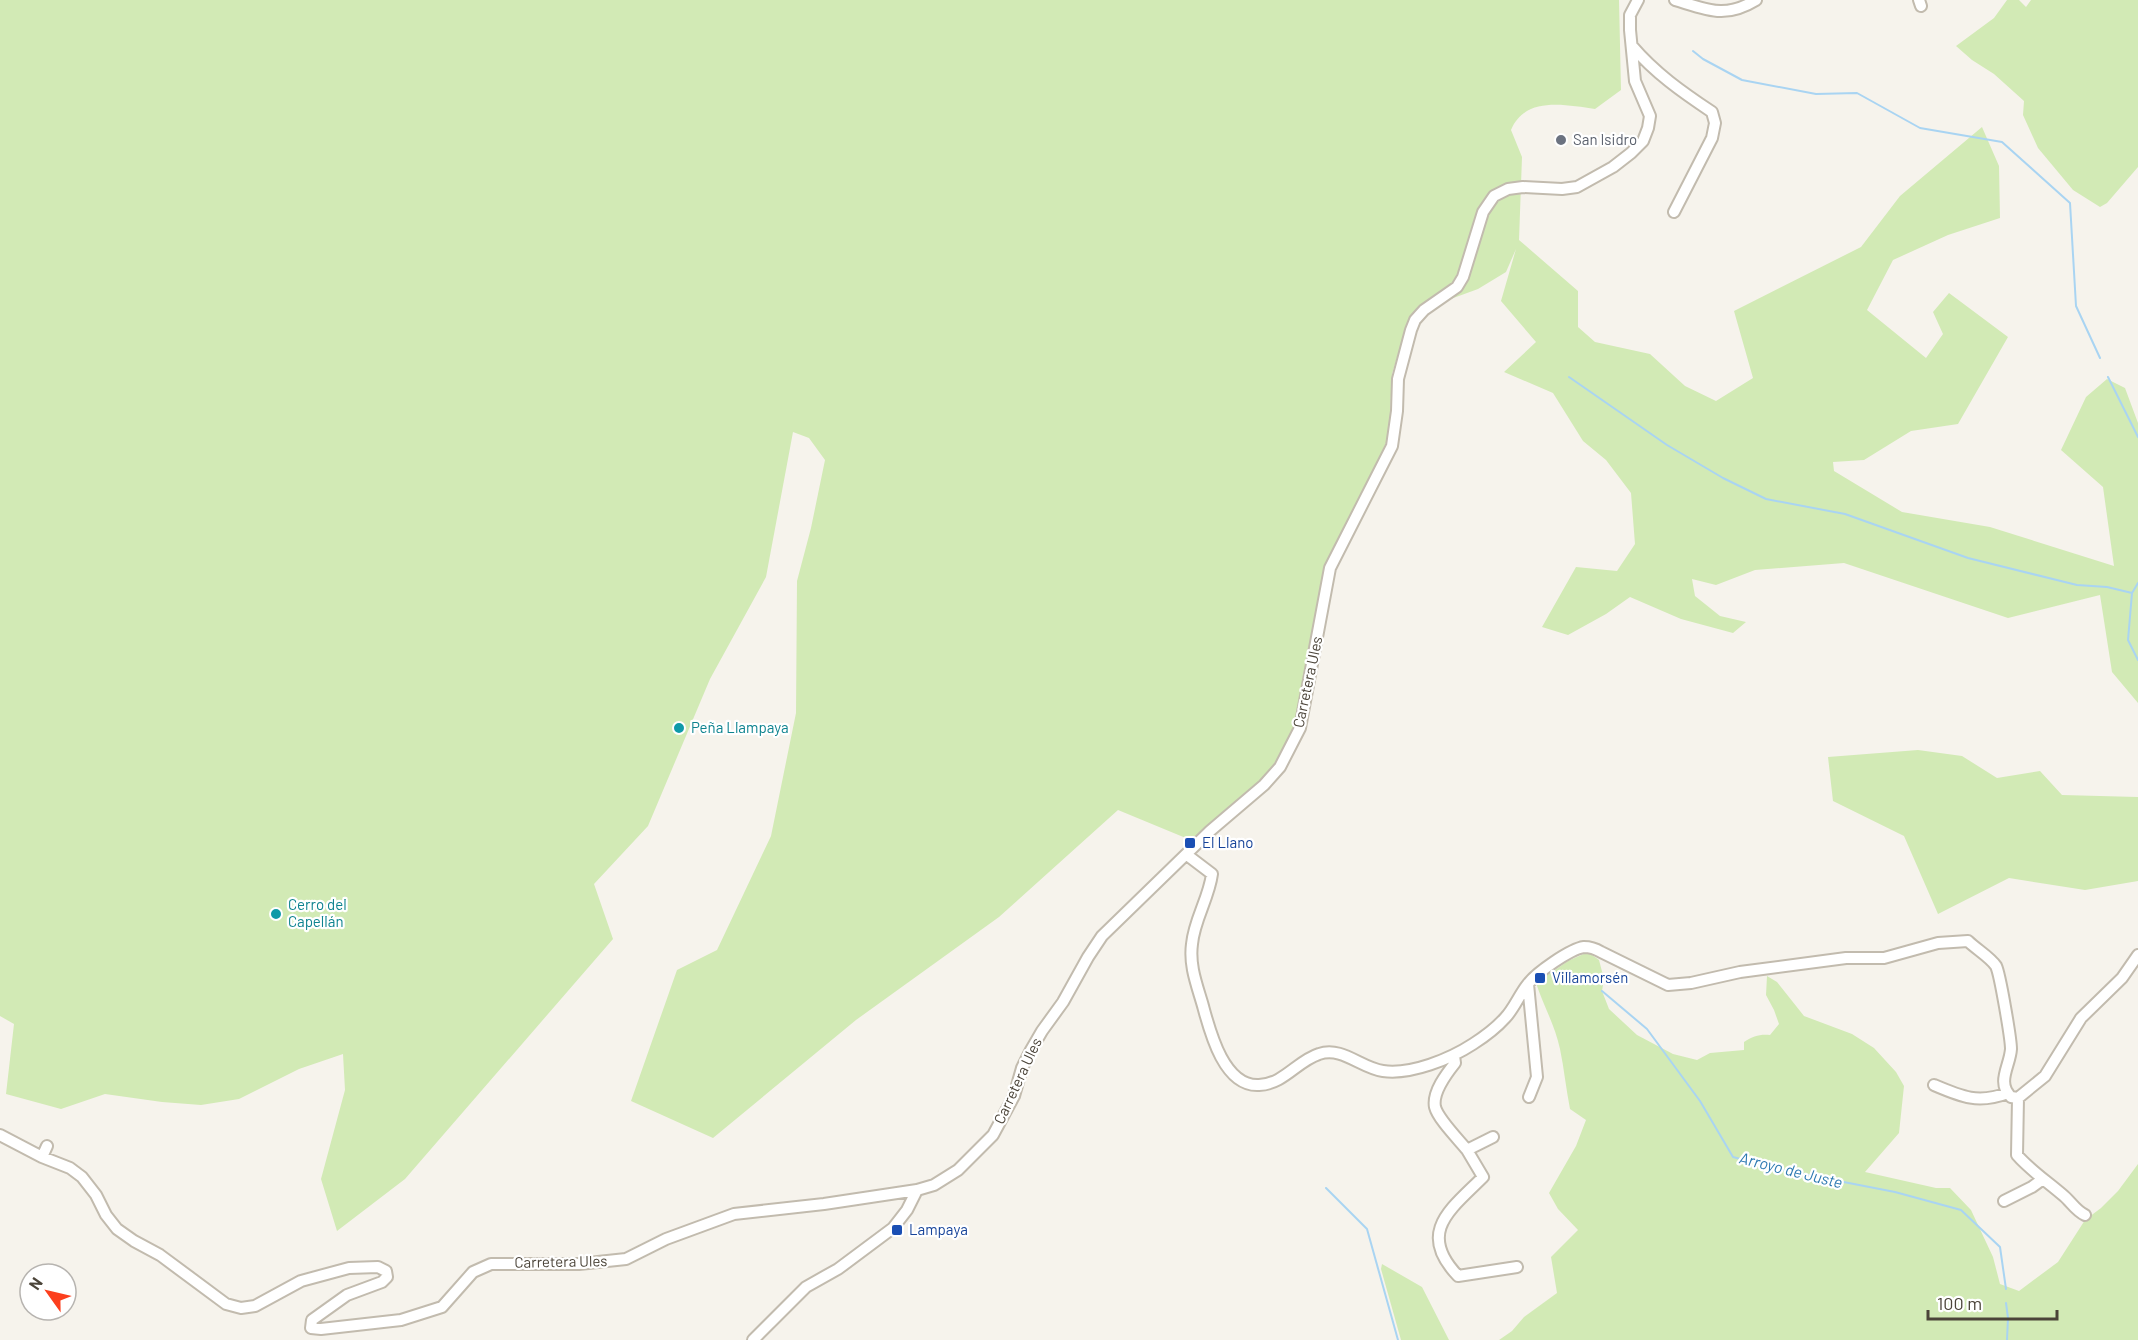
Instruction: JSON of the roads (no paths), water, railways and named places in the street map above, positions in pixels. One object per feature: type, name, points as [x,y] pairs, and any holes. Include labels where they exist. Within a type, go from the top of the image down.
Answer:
[{"type":"street","name":"Carretera Ules","points":[[0,1135],[42,1157],[70,1168],[82,1177],[96,1195],[106,1215],[117,1229],[160,1256],[226,1304],[241,1308],[255,1306],[301,1281],[349,1268],[378,1267],[386,1271],[387,1277],[382,1282],[348,1295],[312,1320],[311,1328],[321,1329],[401,1320],[442,1307],[473,1272],[491,1264],[579,1264],[626,1259],[666,1239],[734,1214],[917,1190],[934,1185],[958,1170],[993,1135],[1014,1096],[1022,1068],[1031,1050],[1102,936],[1210,831],[1264,785],[1280,767],[1300,728],[1330,568],[1392,446],[1397,411],[1398,379],[1414,320],[1457,286],[1463,277],[1483,212],[1494,196],[1515,188],[1577,187],[1613,167],[1643,141],[1650,116],[1635,81],[1630,15],[1638,0]]},
{"type":"street","points":[[1675,0],[1724,13],[1736,11],[1756,0]]},
{"type":"street","points":[[1632,46],[1649,66],[1712,112],[1715,123],[1712,138],[1674,212]]},
{"type":"street","points":[[1187,855],[1212,874],[1211,885],[1200,912],[1192,944],[1192,971],[1218,1053],[1230,1070],[1243,1082],[1257,1085],[1272,1083],[1318,1054],[1334,1052],[1369,1068],[1383,1071],[1404,1071],[1454,1056],[1476,1042],[1505,1018],[1528,984],[1537,975],[1571,952],[1583,947],[1601,952],[1668,985],[1691,983],[1740,972],[1846,958],[1884,958],[1938,943],[1968,941],[1996,967],[2005,1005],[2011,1049],[2004,1071],[2005,1087],[2011,1097],[2018,1098],[2045,1076],[2081,1018],[2122,978],[2138,955]]},
{"type":"street","points":[[1528,984],[1537,1077],[1529,1097]]},
{"type":"street","points":[[1454,1056],[1455,1063],[1437,1095],[1435,1107],[1467,1150],[1483,1177],[1456,1202],[1443,1219],[1438,1245],[1448,1266],[1458,1276],[1517,1267]]},
{"type":"street","points":[[1934,1085],[1969,1099],[1997,1097],[2008,1093]]},
{"type":"street","points":[[2018,1098],[2018,1155],[2029,1168],[2085,1215]]},
{"type":"street","points":[[1467,1150],[1493,1137]]},
{"type":"street","points":[[42,1157],[47,1146]]},
{"type":"street","points":[[2004,1201],[2043,1179]]},
{"type":"street","points":[[753,1340],[806,1287],[838,1269],[893,1228],[907,1210],[917,1190]]},
{"type":"waterway","points":[[1693,51],[1742,80],[1816,94],[1857,93],[1920,128],[2002,142],[2070,203],[2076,306],[2100,358]]},
{"type":"waterway","points":[[1569,377],[1667,445],[1723,478],[1766,499],[1845,514],[1968,558],[2077,585],[2107,587],[2132,593]]},
{"type":"waterway","points":[[2108,377],[2138,437]]},
{"type":"waterway","points":[[2132,593],[2138,583]]},
{"type":"waterway","points":[[2132,593],[2128,640],[2138,660]]},
{"type":"waterway","name":"Arroyo de Juste","points":[[1602,991],[1647,1029],[1700,1101],[1733,1157],[1782,1170],[1895,1192],[1961,1210],[2000,1247],[2006,1289]]},
{"type":"waterway","points":[[1326,1188],[1367,1229],[1398,1340]]},
{"type":"waterway","name":"Arroyo de Juste","points":[[2006,1303],[2007,1340]]},
{"type":"place","name":"San Isidro","points":[[1561,140]]},
{"type":"place","name":"Peña Llampaya","points":[[679,728]]},
{"type":"place","name":"El Llano","points":[[1190,843]]},
{"type":"place","name":"Cerro del Capellán","points":[[276,914]]},
{"type":"place","name":"Villamorsén","points":[[1540,978]]},
{"type":"place","name":"Lampaya","points":[[897,1230]]}]
